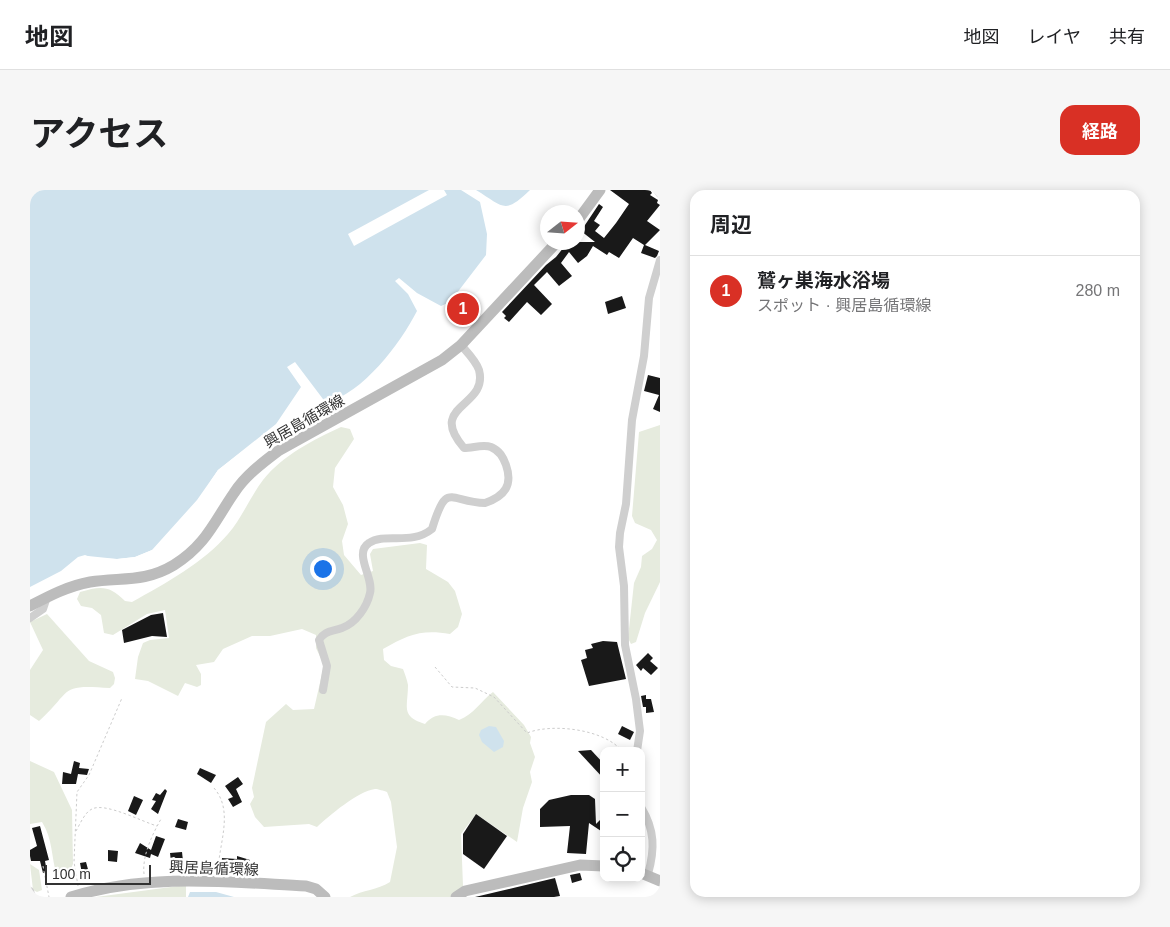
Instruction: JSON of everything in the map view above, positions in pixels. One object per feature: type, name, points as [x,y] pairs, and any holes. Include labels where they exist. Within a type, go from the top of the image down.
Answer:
[{"type":"main road","points":[[585,210],[600,190]]},
{"type":"main road","name":"興居島循環線","points":[[30,606],[46,597],[91,582],[130,580],[145,577],[173,566],[202,544],[212,531],[234,492],[262,463],[294,442],[428,369],[461,345],[550,250]]},
{"type":"main road","points":[[456,897],[465,891],[580,865],[600,866]]},
{"type":"main road","points":[[645,874],[660,881]]},
{"type":"main road","name":"興居島循環線","points":[[75,896],[108,887],[145,882],[186,880],[306,886],[316,889],[325,897]]},
{"type":"street","points":[[657,190],[660,194]]},
{"type":"street","points":[[638,747],[640,731],[636,699],[625,645],[624,586],[620,533],[629,477],[632,420],[644,356],[649,298],[660,260]]},
{"type":"street","points":[[323,690],[327,666],[319,640],[324,633],[351,623],[367,603],[371,592],[371,582],[362,557],[364,549],[369,543],[420,537],[432,529],[438,507],[445,500],[459,497],[485,504],[504,491],[509,484],[510,476],[498,451],[490,446],[464,448],[452,430],[451,419],[456,410],[474,397],[479,384],[478,369],[461,345]]},
{"type":"street","points":[[30,618],[43,609],[46,597]]},
{"type":"street","points":[[645,815],[651,826],[653,839],[645,870]]},
{"type":"street","points":[[30,891],[32,897]]},
{"type":"path","points":[[435,667],[452,687],[476,688],[494,697],[527,733],[537,729],[548,728],[578,731],[607,738],[617,747]]},
{"type":"path","points":[[75,896],[77,792],[89,775],[122,698]]},
{"type":"path","points":[[214,788],[225,809],[218,870],[220,881]]},
{"type":"path","points":[[75,832],[88,812],[98,807],[110,808],[157,826]]},
{"type":"path","points":[[145,882],[143,867],[161,819]]},
{"type":"path","points":[[43,866],[49,897]]},
{"type":"shaded area","points":[[660,425],[660,582],[645,613],[636,642],[631,644],[628,638],[634,583],[641,567],[642,556],[652,549],[657,540],[651,530],[635,523],[632,516],[639,432]]},
{"type":"shaded area","points":[[341,427],[350,429],[354,439],[335,468],[333,487],[343,505],[348,524],[342,541],[344,555],[361,575],[373,571],[370,554],[373,549],[420,543],[427,545],[426,569],[448,582],[455,591],[462,614],[458,627],[450,634],[431,632],[415,634],[383,649],[384,660],[391,666],[403,669],[408,685],[407,710],[409,714],[412,718],[425,724],[433,717],[441,715],[459,720],[473,711],[493,692],[524,725],[531,737],[530,743],[535,757],[530,772],[532,782],[523,808],[517,842],[476,814],[461,834],[463,886],[450,897],[350,897],[390,882],[397,847],[391,802],[387,792],[375,789],[360,794],[317,827],[309,824],[264,827],[255,817],[250,804],[254,797],[252,788],[266,722],[286,704],[293,710],[314,709],[324,665],[316,648],[316,635],[302,629],[270,636],[252,636],[223,649],[214,662],[196,665],[201,674],[201,685],[197,687],[185,683],[178,696],[148,681],[135,679],[138,657],[143,643],[150,640],[169,638],[165,610],[147,614],[113,635],[104,633],[101,615],[92,608],[81,606],[77,599],[80,592],[104,588],[114,592],[125,601],[132,602],[183,572],[207,554],[228,534],[254,493],[271,471],[309,443]]},
{"type":"shaded area","points":[[47,614],[89,661],[113,672],[115,678],[114,684],[110,688],[82,687],[68,691],[39,721],[30,715],[30,670],[43,650],[30,622]]},
{"type":"shaded area","points":[[30,761],[54,772],[72,810],[73,864],[68,875],[63,878],[57,876],[46,828],[42,822],[30,824]]},
{"type":"shaded area","points":[[30,864],[39,870],[42,890],[37,892],[33,890]]},
{"type":"shaded area","points":[[186,885],[186,897],[96,897]]},
{"type":"water","points":[[30,190],[461,190],[480,202],[487,234],[486,255],[450,302],[441,306],[417,293],[399,278],[395,281],[408,294],[417,311],[401,338],[379,366],[367,378],[340,398],[326,403],[295,362],[287,367],[301,387],[276,424],[218,470],[197,500],[152,550],[135,557],[117,559],[93,558],[85,555],[78,557],[61,571],[30,587]]},
{"type":"water","points":[[476,190],[530,190],[515,203],[504,206]]},
{"type":"water","points":[[489,726],[496,727],[504,741],[503,747],[494,752],[482,742],[479,735],[481,730]]},
{"type":"water","points":[[190,892],[216,892],[234,897],[188,897]]},
{"type":"pier","points":[[429,190],[444,190],[447,195],[354,246],[348,234]]},
{"type":"pier","points":[[279,423],[220,472],[209,487],[218,470]]},
{"type":"pier","points":[[157,548],[153,552],[135,559],[117,562],[88,559],[88,556],[117,559],[135,557]]},
{"type":"building","points":[[610,190],[650,190],[652,193],[650,195],[658,200],[657,203],[660,205],[647,221],[660,230],[645,245],[659,251],[655,258],[641,253],[644,245],[633,238],[619,258],[609,252],[607,255],[593,246],[587,256],[578,263],[569,252],[561,263],[572,276],[559,286],[547,272],[534,285],[552,304],[541,315],[527,302],[509,322],[504,318],[506,316],[502,312],[562,250],[585,250],[585,242],[595,242],[585,234],[585,225],[599,204],[603,207],[594,221],[600,225],[595,231],[604,238],[629,204]]},
{"type":"building","points":[[622,296],[626,308],[608,314],[605,302]]},
{"type":"building","points":[[648,375],[660,378],[660,412],[653,409],[659,395],[644,391]]},
{"type":"building","points":[[163,613],[167,637],[152,636],[124,643],[122,630],[151,615]]},
{"type":"building","points":[[603,641],[617,642],[626,679],[589,686],[581,660],[587,658],[585,650],[593,648],[591,644]]},
{"type":"building","points":[[648,653],[653,658],[650,661],[658,668],[651,675],[643,668],[641,671],[636,665]]},
{"type":"building","points":[[646,695],[646,699],[651,699],[654,712],[646,713],[646,707],[643,707],[641,696]]},
{"type":"building","points":[[622,726],[634,732],[630,740],[618,734]]},
{"type":"building","points":[[591,750],[600,760],[600,775],[578,751]]},
{"type":"building","points":[[74,761],[80,763],[79,768],[89,769],[87,775],[78,774],[76,784],[62,784],[63,772],[71,774]]},
{"type":"building","points":[[200,768],[216,775],[211,783],[197,774]]},
{"type":"building","points":[[238,777],[243,784],[236,789],[242,802],[233,807],[228,799],[233,797],[225,786]]},
{"type":"building","points":[[165,789],[167,791],[158,814],[151,809],[156,801],[152,800],[156,793],[160,795]]},
{"type":"building","points":[[571,795],[589,795],[595,799],[596,824],[600,820],[600,830],[589,823],[586,854],[567,853],[570,826],[540,827],[540,809],[549,800]]},
{"type":"building","points":[[134,796],[143,800],[136,815],[128,811]]},
{"type":"building","points":[[476,814],[507,836],[484,869],[463,854],[463,834]]},
{"type":"building","points":[[178,819],[188,822],[186,830],[175,827]]},
{"type":"building","points":[[40,826],[49,860],[45,861],[47,872],[43,873],[40,861],[31,861],[30,856],[30,850],[37,846],[32,828]]},
{"type":"building","points":[[156,836],[165,839],[158,857],[151,854],[150,858],[135,853],[140,843],[151,850]]},
{"type":"building","points":[[108,850],[118,851],[117,862],[108,861]]},
{"type":"building","points":[[182,852],[183,861],[171,862],[170,853]]},
{"type":"building","points":[[237,856],[250,860],[248,870],[229,866],[229,874],[206,874],[207,867],[221,869],[222,858],[237,859]]},
{"type":"building","points":[[86,862],[89,873],[82,874],[80,863]]},
{"type":"building","points":[[580,873],[582,880],[572,883],[570,875]]},
{"type":"building","points":[[555,878],[560,896],[475,897]]},
{"type":"place","name":"鷲ヶ巣海水浴場","points":[[463,309]]}]
